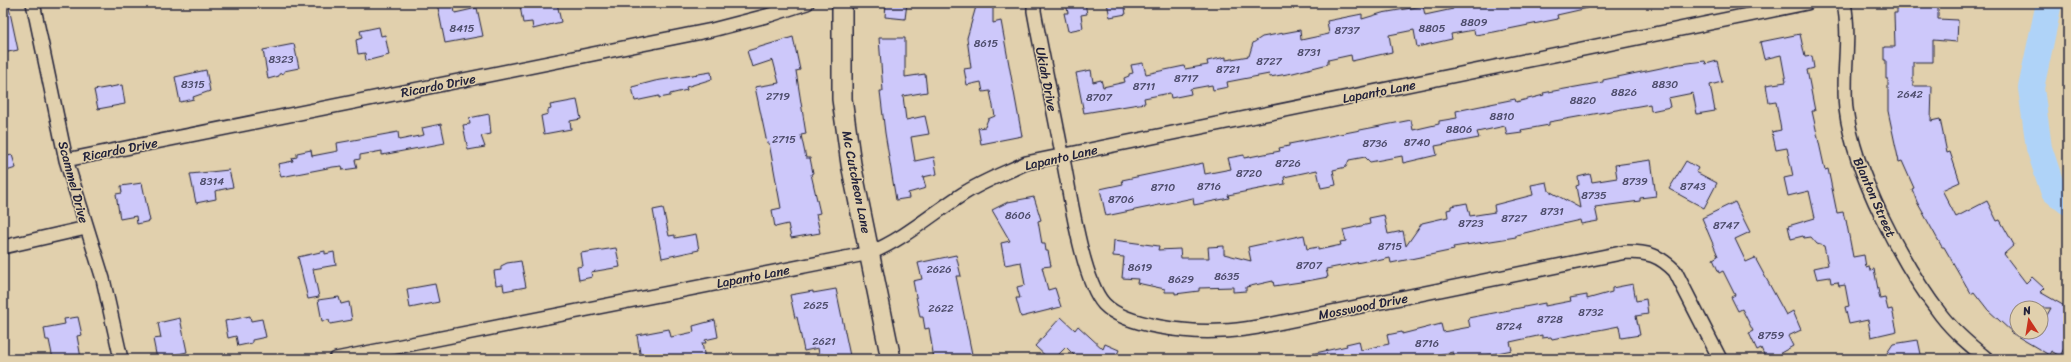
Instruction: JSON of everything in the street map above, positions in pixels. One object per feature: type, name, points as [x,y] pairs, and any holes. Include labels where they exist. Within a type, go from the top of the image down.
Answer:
[{"type":"street","name":"Scammel Drive","points":[[33,3],[66,160],[103,279],[121,359]]},
{"type":"street","name":"Ricardo Drive","points":[[66,160],[712,30],[770,15],[807,3]]},
{"type":"street","name":"Mc Cutcheon Lane","points":[[842,3],[842,99],[851,164],[891,359]]},
{"type":"street","name":"Ukiah Drive","points":[[1034,3],[1034,11],[1063,155]]},
{"type":"street","name":"Lapanto Lane","points":[[336,359],[870,253],[890,245],[964,193],[991,178],[1026,163],[1807,3]]},
{"type":"street","name":"Blanton Street","points":[[1844,3],[1848,42],[1846,108],[1852,140],[1862,169],[1894,240],[1919,284],[1942,316],[1966,342],[1987,359]]},
{"type":"street","name":"Mosswood Drive","points":[[1063,155],[1078,235],[1091,284],[1104,304],[1120,316],[1146,323],[1189,330],[1222,331],[1251,328],[1626,252],[1645,252],[1665,260],[1676,270],[1720,359]]},
{"type":"street","points":[[3,247],[86,228]]},
{"type":"building","points":[[8,3],[18,50],[3,53],[3,4]]},
{"type":"building","points":[[437,3],[453,3],[455,13],[477,8],[483,36],[445,43]]},
{"type":"building","points":[[528,3],[557,3],[561,22],[533,29],[532,22],[523,23],[520,6],[528,5]]},
{"type":"building","points":[[886,3],[907,3],[905,19],[885,17]]},
{"type":"building","points":[[977,3],[993,3],[993,23],[1001,21],[1022,136],[981,144],[978,128],[985,127],[988,119],[995,116],[990,91],[983,92],[981,82],[967,85],[964,69],[971,68],[967,38]]},
{"type":"building","points":[[1066,3],[1085,3],[1087,14],[1081,15],[1083,28],[1068,31],[1064,13],[1068,13]]},
{"type":"building","points":[[1107,3],[1124,3],[1126,14],[1110,17]]},
{"type":"building","points":[[1452,3],[1587,3],[1588,8],[1557,15],[1558,19],[1494,32],[1475,35],[1474,30],[1451,34],[1452,39],[1417,47],[1414,30],[1389,35],[1392,52],[1352,61],[1351,55],[1328,60],[1328,64],[1293,73],[1270,77],[1269,74],[1227,82],[1228,87],[1213,90],[1212,85],[1190,89],[1191,94],[1171,98],[1170,93],[1144,98],[1145,103],[1084,113],[1076,73],[1091,70],[1093,82],[1101,80],[1103,87],[1125,82],[1124,78],[1133,73],[1131,65],[1143,63],[1146,74],[1184,66],[1185,69],[1208,65],[1207,61],[1226,57],[1226,60],[1249,56],[1253,43],[1262,37],[1300,30],[1301,40],[1329,34],[1327,21],[1362,14],[1362,19],[1382,13],[1423,6],[1425,15],[1453,9]]},
{"type":"building","points":[[1897,3],[1938,3],[1938,19],[1958,20],[1957,42],[1933,40],[1933,62],[1913,62],[1913,86],[1932,86],[1931,121],[1940,119],[1947,153],[1950,152],[1960,182],[1942,190],[1956,217],[1987,201],[1997,221],[2000,220],[2014,245],[2004,254],[2026,283],[2032,277],[2044,288],[2040,292],[2068,308],[2062,323],[2068,326],[2068,341],[2060,356],[2051,351],[2049,355],[2024,340],[2049,340],[2049,312],[2051,308],[2049,308],[2049,300],[2009,300],[2009,329],[1988,310],[1974,292],[1971,294],[1944,247],[1942,247],[1917,202],[1912,189],[1914,188],[1902,161],[1899,162],[1888,111],[1888,79],[1886,79],[1884,47],[1895,47],[1894,13],[1897,13]]},
{"type":"building","points":[[379,27],[381,36],[385,35],[389,55],[366,61],[365,53],[358,54],[356,40],[362,38],[360,31]]},
{"type":"building","points":[[1800,34],[1805,57],[1812,56],[1814,68],[1807,70],[1815,111],[1812,111],[1825,170],[1828,169],[1837,213],[1843,212],[1846,220],[1853,257],[1864,255],[1866,267],[1869,266],[1870,270],[1874,269],[1880,299],[1885,298],[1888,310],[1892,309],[1897,331],[1871,337],[1868,320],[1849,324],[1845,307],[1849,306],[1845,285],[1839,286],[1838,282],[1831,283],[1830,277],[1817,279],[1814,268],[1828,265],[1824,246],[1817,244],[1811,237],[1804,238],[1803,236],[1791,239],[1788,226],[1815,218],[1809,191],[1788,196],[1784,178],[1793,176],[1787,148],[1776,150],[1772,132],[1781,130],[1776,102],[1769,103],[1766,85],[1786,82],[1781,55],[1764,59],[1760,42]]},
{"type":"building","points":[[793,37],[800,70],[796,71],[806,134],[801,135],[806,158],[810,158],[813,173],[811,174],[820,213],[816,214],[820,233],[791,238],[788,224],[775,227],[772,210],[781,208],[769,143],[767,143],[755,87],[779,83],[773,60],[752,67],[747,51]]},
{"type":"building","points":[[879,38],[905,38],[905,77],[925,74],[927,92],[903,96],[906,120],[925,116],[929,134],[911,137],[915,161],[934,157],[937,174],[923,177],[926,188],[908,193],[909,198],[896,200],[880,91],[883,91]]},
{"type":"building","points":[[294,44],[299,68],[284,71],[284,73],[279,74],[279,76],[268,79],[263,50]]},
{"type":"building","points":[[1705,61],[1706,64],[1717,61],[1722,82],[1710,85],[1715,111],[1697,114],[1693,93],[1668,98],[1670,107],[1651,111],[1650,104],[1549,122],[1549,125],[1521,130],[1522,133],[1507,135],[1505,126],[1477,132],[1479,138],[1435,146],[1437,155],[1403,163],[1402,156],[1370,162],[1365,157],[1349,160],[1346,167],[1333,170],[1336,185],[1321,188],[1317,170],[1284,177],[1285,184],[1228,195],[1229,198],[1194,205],[1193,198],[1106,216],[1100,189],[1123,184],[1122,180],[1203,163],[1205,174],[1231,169],[1228,158],[1244,155],[1244,158],[1280,151],[1279,148],[1289,146],[1289,144],[1411,120],[1413,130],[1439,124],[1439,121],[1457,118],[1456,111],[1515,99],[1516,102],[1544,95],[1543,93],[1603,82],[1603,80],[1680,64]]},
{"type":"building","points":[[206,70],[210,91],[193,97],[194,99],[180,102],[175,77]]},
{"type":"building","points":[[711,72],[712,79],[686,87],[687,90],[670,94],[670,96],[659,98],[659,96],[635,101],[632,87],[655,81]]},
{"type":"building","points":[[122,85],[125,104],[98,109],[94,90]]},
{"type":"building","points":[[577,100],[581,119],[570,121],[571,129],[544,134],[541,116],[548,114],[548,110],[551,109],[550,105]]},
{"type":"building","points":[[489,114],[491,134],[481,136],[485,147],[468,150],[463,125],[470,124],[469,118]]},
{"type":"building","points":[[441,124],[445,143],[382,155],[382,151],[360,155],[360,159],[355,160],[357,168],[343,170],[342,166],[333,167],[281,177],[278,164],[293,161],[292,158],[297,157],[297,153],[311,150],[312,156],[338,151],[337,143],[398,132],[399,140],[424,135],[422,128]]},
{"type":"building","points":[[12,155],[16,168],[3,172],[3,157]]},
{"type":"building","points":[[1651,160],[1656,196],[1640,198],[1640,201],[1595,207],[1598,221],[1581,224],[1580,220],[1516,235],[1516,237],[1453,247],[1454,250],[1391,263],[1390,258],[1377,261],[1376,259],[1326,269],[1328,277],[1307,281],[1274,286],[1273,281],[1246,287],[1246,291],[1233,292],[1233,287],[1199,288],[1199,291],[1175,294],[1175,292],[1165,292],[1165,289],[1137,283],[1138,279],[1122,278],[1124,257],[1113,256],[1114,240],[1159,246],[1158,250],[1180,249],[1181,258],[1209,258],[1208,247],[1224,246],[1224,254],[1251,261],[1248,247],[1304,235],[1307,249],[1318,247],[1318,250],[1341,245],[1340,242],[1346,241],[1343,230],[1370,224],[1369,218],[1384,215],[1388,234],[1403,231],[1406,246],[1422,223],[1448,217],[1447,210],[1451,209],[1451,206],[1467,203],[1470,216],[1495,212],[1494,205],[1533,195],[1531,185],[1547,182],[1549,191],[1580,208],[1576,186],[1579,185],[1578,177],[1590,174],[1592,182],[1617,178],[1615,165]]},
{"type":"building","points":[[1686,161],[1698,168],[1696,172],[1717,183],[1704,208],[1669,189]]},
{"type":"building","points":[[229,170],[233,187],[215,191],[216,199],[196,203],[190,174]]},
{"type":"building","points":[[142,183],[150,221],[137,224],[136,216],[120,219],[116,194],[122,193],[121,186]]},
{"type":"building","points":[[1034,197],[1041,220],[1038,221],[1042,244],[1045,244],[1046,251],[1048,251],[1051,266],[1042,267],[1048,290],[1055,288],[1061,307],[1021,317],[1016,298],[1020,298],[1017,287],[1025,285],[1021,262],[1005,265],[1001,243],[1010,241],[992,210],[1008,202]]},
{"type":"building","points":[[1735,202],[1750,232],[1735,239],[1746,262],[1755,258],[1786,315],[1793,311],[1801,330],[1788,336],[1793,346],[1770,359],[1766,359],[1761,348],[1757,350],[1749,333],[1753,331],[1742,309],[1738,311],[1731,297],[1735,295],[1723,271],[1719,273],[1713,259],[1718,256],[1702,218]]},
{"type":"building","points":[[663,208],[669,236],[675,235],[675,238],[696,234],[699,250],[662,258],[653,210]]},
{"type":"building","points":[[616,248],[620,267],[591,272],[592,277],[579,280],[577,267],[583,266],[581,253]]},
{"type":"building","points":[[325,251],[325,254],[334,252],[336,265],[313,269],[319,297],[308,299],[298,257]]},
{"type":"building","points":[[956,255],[961,276],[956,276],[973,359],[934,359],[929,328],[925,329],[923,317],[920,317],[913,281],[922,279],[918,263]]},
{"type":"building","points":[[521,261],[526,287],[504,291],[503,284],[496,285],[494,271],[501,270],[501,266],[507,263]]},
{"type":"building","points":[[435,284],[439,302],[410,308],[407,289]]},
{"type":"building","points":[[1633,284],[1636,301],[1646,299],[1648,314],[1636,316],[1640,335],[1621,338],[1619,326],[1552,339],[1551,337],[1542,338],[1542,335],[1510,342],[1512,350],[1478,357],[1478,359],[1454,359],[1453,352],[1416,359],[1311,359],[1311,354],[1347,346],[1346,344],[1359,341],[1361,350],[1389,344],[1387,335],[1402,332],[1402,334],[1441,324],[1443,332],[1470,327],[1468,318],[1545,303],[1545,306],[1571,301],[1570,298],[1587,295],[1587,299],[1612,292],[1612,288]]},
{"type":"building","points":[[836,289],[850,356],[824,359],[823,354],[819,354],[818,348],[804,351],[797,317],[795,318],[790,295]]},
{"type":"building","points":[[339,297],[341,304],[349,302],[352,320],[330,324],[329,320],[322,321],[318,300]]},
{"type":"building","points":[[250,316],[251,321],[262,319],[266,337],[252,340],[252,343],[238,346],[236,336],[228,338],[225,321]]},
{"type":"building","points":[[78,317],[82,335],[77,336],[81,358],[53,359],[49,340],[46,340],[44,328],[65,324],[64,319]]},
{"type":"building","points":[[1061,317],[1075,330],[1078,326],[1103,349],[1105,344],[1119,350],[1115,359],[1078,359],[1066,347],[1054,359],[1049,359],[1035,346]]},
{"type":"building","points":[[180,318],[187,352],[157,359],[153,339],[161,338],[158,323]]},
{"type":"building","points":[[715,320],[718,337],[705,340],[706,343],[702,343],[705,359],[641,359],[637,335],[669,329],[671,337],[694,332],[693,326]]},
{"type":"building","points":[[1918,340],[1922,359],[1883,359],[1893,344]]},
{"type":"waterway","points":[[2049,3],[2031,88],[2039,148],[2053,190],[2068,202]]}]
